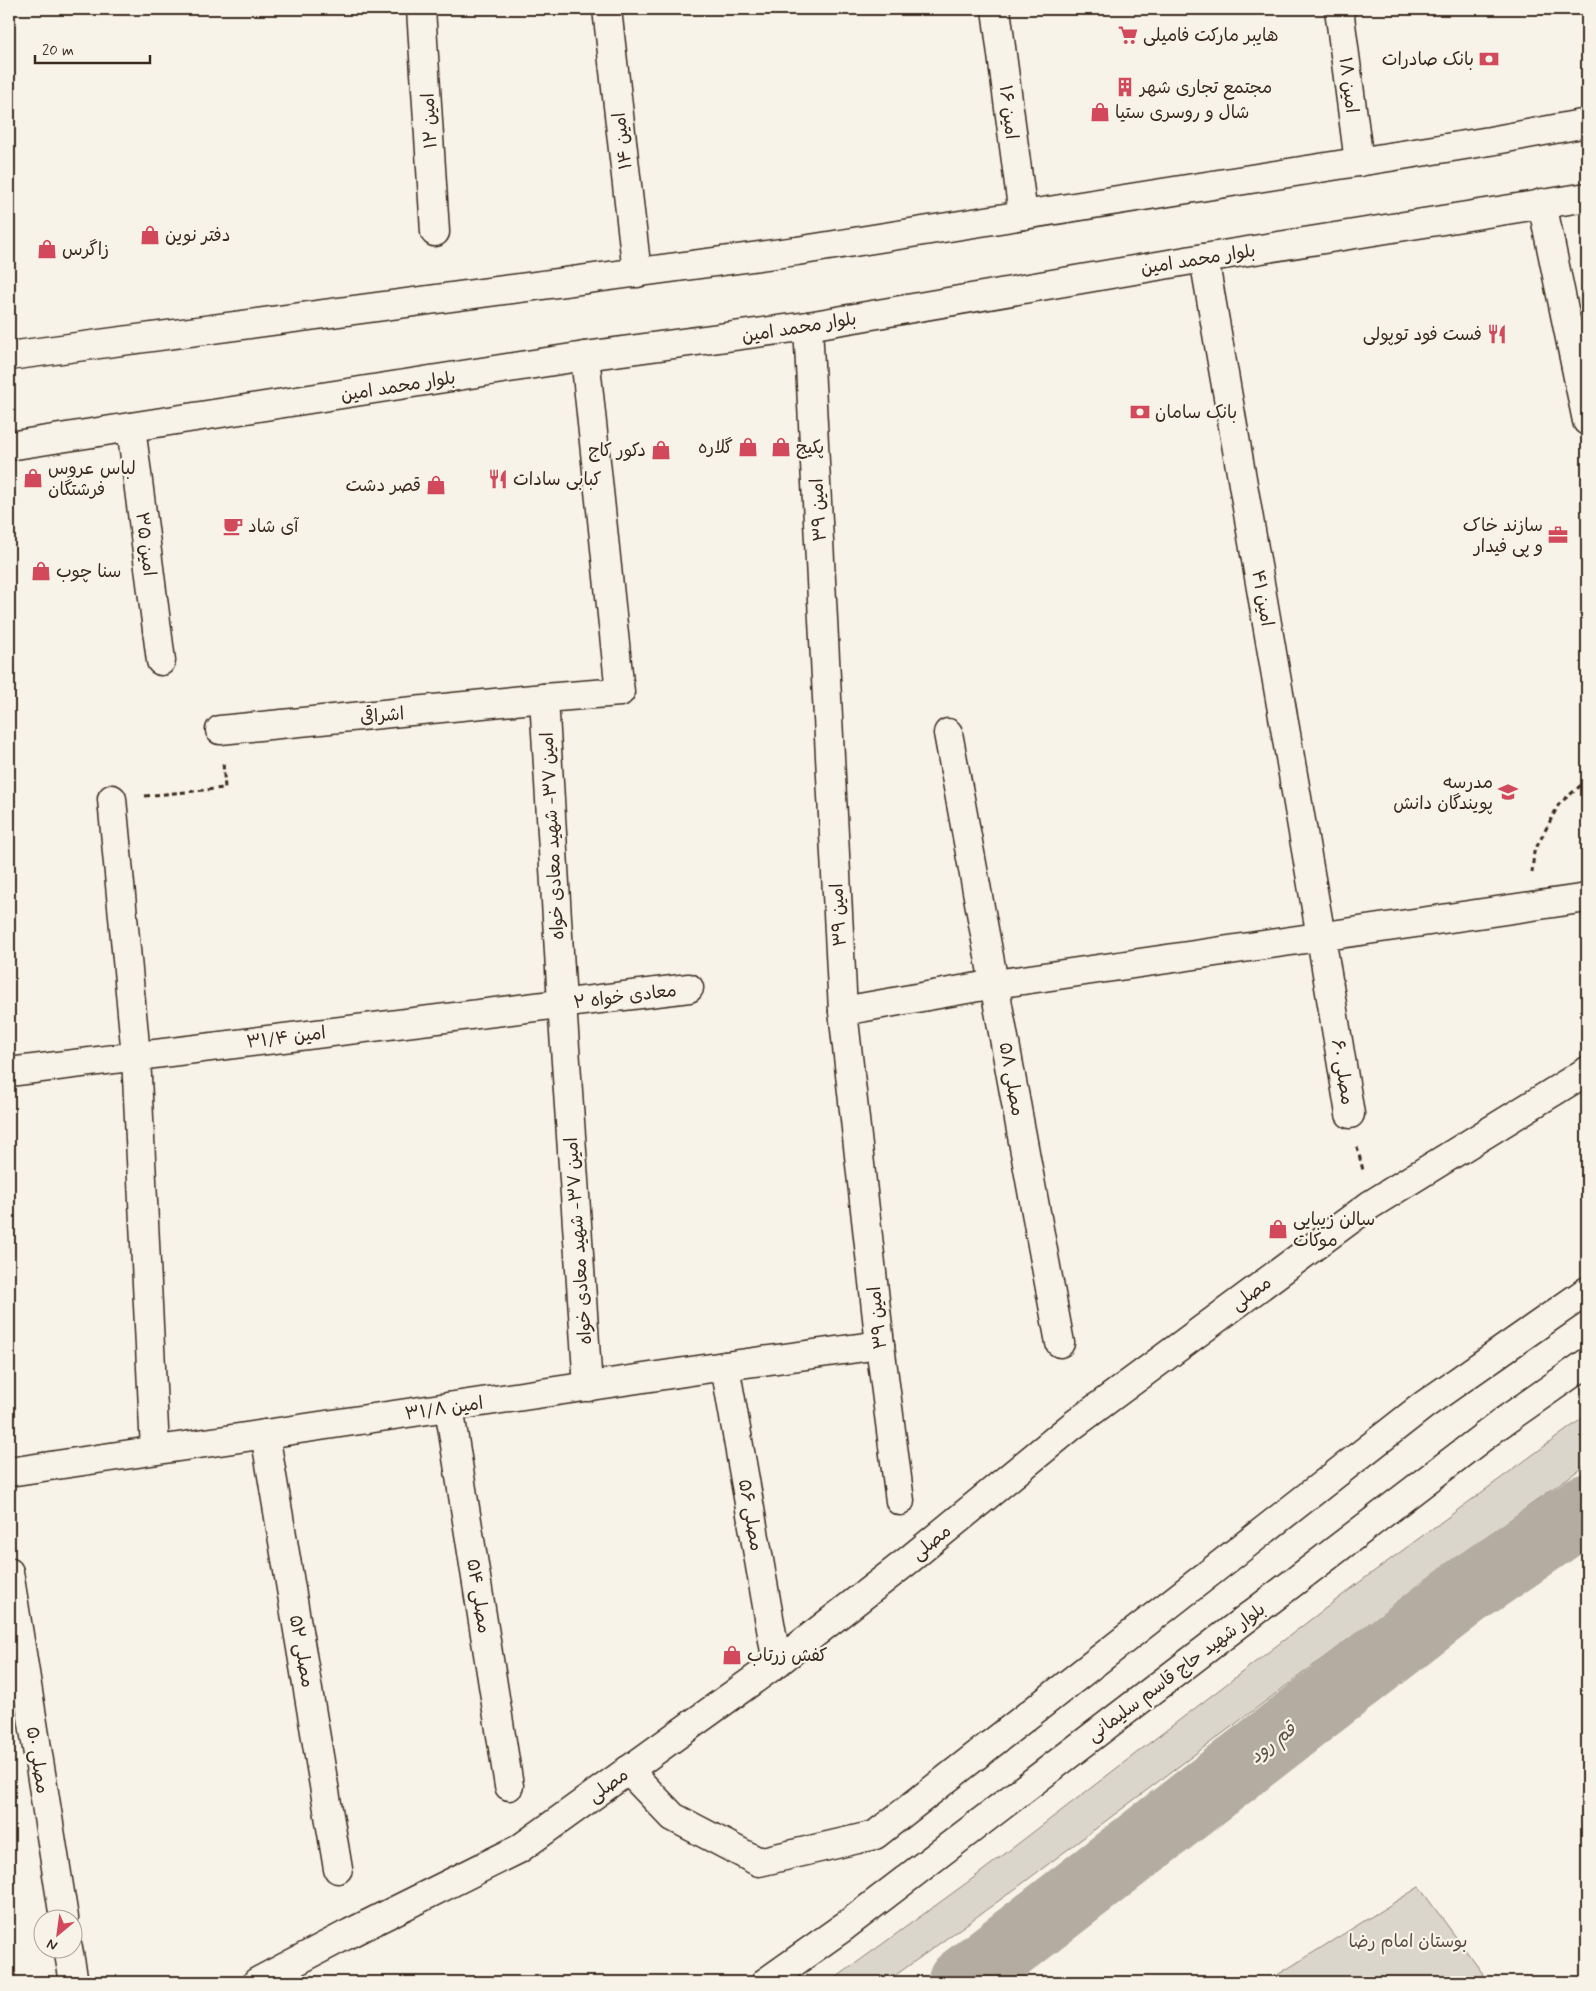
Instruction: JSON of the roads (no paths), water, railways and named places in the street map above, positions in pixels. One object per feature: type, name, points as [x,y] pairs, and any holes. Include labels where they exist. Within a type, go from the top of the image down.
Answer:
[{"type":"street","name":"امین ۱۲","points":[[422,9],[435,232]]},
{"type":"street","name":"امین ۱۴","points":[[607,9],[638,273]]},
{"type":"street","name":"امین ۱۶","points":[[996,9],[1023,215]]},
{"type":"street","name":"امین ۱۸","points":[[1339,9],[1359,162]]},
{"type":"street","points":[[9,356],[638,273],[797,250],[1359,162],[1587,123]]},
{"type":"street","name":"بلوار محمد امین","points":[[9,446],[585,356],[808,326],[1204,258],[1587,197]]},
{"type":"street","points":[[1542,203],[1587,421]]},
{"type":"street","name":"امین ۴۱","points":[[1204,258],[1321,937]]},
{"type":"street","name":"امین ۳۹","points":[[808,326],[844,1011],[880,1346],[900,1501]]},
{"type":"street","points":[[544,698],[620,692],[585,356]]},
{"type":"street","name":"امین ۳۵","points":[[131,427],[161,661]]},
{"type":"street","name":"اشراقی","points":[[220,730],[544,698]]},
{"type":"street","name":"امین ۳۷- شهید معادی خواه","points":[[544,698],[588,1387]]},
{"type":"street","name":"مصلی ۵۸","points":[[948,733],[1060,1343]]},
{"type":"street","points":[[112,799],[136,1056],[155,1450]]},
{"type":"street","points":[[844,1011],[995,984],[1587,898]]},
{"type":"street","name":"مصلی ۶۰","points":[[1321,937],[1350,1114]]},
{"type":"street","name":"معادی خواه ۲","points":[[562,1003],[688,988]]},
{"type":"street","name":"امین ۳۱/۴","points":[[9,1072],[562,1003]]},
{"type":"street","name":"مصلی","points":[[256,1982],[519,1849],[777,1663],[910,1559],[1072,1426],[1370,1205],[1587,1071]]},
{"type":"street","points":[[628,1770],[673,1817],[759,1862],[875,1836],[1424,1405],[1587,1292]]},
{"type":"street","name":"امین ۳۱/۸","points":[[9,1472],[725,1366],[880,1346]]},
{"type":"street","name":"بلوار شهید حاج قاسم سلیمانی","points":[[766,1982],[786,1970],[845,1926],[1500,1424],[1587,1363]]},
{"type":"street","name":"مصلی ۵۶","points":[[725,1366],[777,1663]]},
{"type":"street","name":"مصلی ۵۴","points":[[449,1407],[509,1786]]},
{"type":"street","name":"مصلی ۵۲","points":[[265,1434],[338,1869]]},
{"type":"street","name":"مصلی ۵۰","points":[[9,1572],[62,1908]]},
{"type":"street","points":[[68,1958],[69,1982]]},
{"type":"waterway","name":"قم رود","points":[[962,1982],[1465,1592],[1587,1508]]},
{"type":"place","name":"هایبر مارکت فامیلی","points":[[1128,35]]},
{"type":"place","name":"بانک صادرات","points":[[1489,59]]},
{"type":"place","name":"مجتمع تجاری شهر","points":[[1125,87]]},
{"type":"place","name":"شال و روسری ستیا","points":[[1100,112]]},
{"type":"place","name":"دفتر نوین","points":[[150,235]]},
{"type":"place","name":"زاگرس","points":[[47,249]]},
{"type":"place","name":"فست فود توپولی","points":[[1497,334]]},
{"type":"place","name":"بانک سامان","points":[[1140,412]]},
{"type":"place","name":"گلاره","points":[[748,447]]},
{"type":"place","name":"پکیج","points":[[781,447]]},
{"type":"place","name":"دکور کاج","points":[[661,450]]},
{"type":"place","name":"لباس عروس فرشتگان","points":[[33,478]]},
{"type":"place","name":"کبابی سادات","points":[[498,479]]},
{"type":"place","name":"قصر دشت","points":[[436,485]]},
{"type":"place","name":"آی شاد","points":[[233,526]]},
{"type":"place","name":"سازند خاک و پی فیدار","points":[[1558,535]]},
{"type":"place","name":"سنا چوب","points":[[41,571]]},
{"type":"place","name":"مدرسه پویندگان دانش","points":[[1508,792]]},
{"type":"place","name":"سالن زیبایی موکات","points":[[1278,1229]]},
{"type":"place","name":"کفش زرتاب","points":[[732,1655]]},
{"type":"park label","name":"بوستان امام رضا","points":[[1408,1941]]}]
